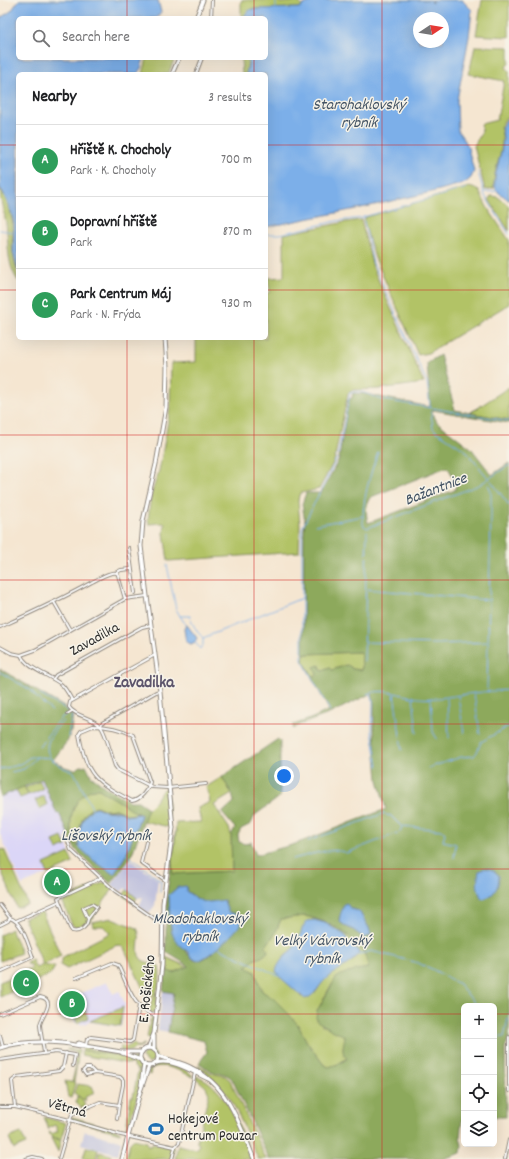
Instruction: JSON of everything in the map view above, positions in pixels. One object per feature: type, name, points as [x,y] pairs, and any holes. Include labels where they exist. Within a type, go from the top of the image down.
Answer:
[{"type":"street","points":[[197,16],[203,0]]},
{"type":"street","points":[[211,16],[212,0]]},
{"type":"street","points":[[173,72],[178,60]]},
{"type":"street","points":[[197,72],[201,60]]},
{"type":"street","points":[[165,340],[167,367],[166,407],[158,456],[142,526],[141,546],[156,654],[170,788]]},
{"type":"street","points":[[129,548],[135,593]]},
{"type":"street","points":[[0,627],[54,602],[102,577],[115,572],[117,573],[121,570],[131,569]]},
{"type":"street","points":[[117,573],[125,599]]},
{"type":"street","name":"Zavadilka","points":[[21,655],[70,630],[125,599],[147,596]]},
{"type":"street","name":"Zavadilka","points":[[54,602],[70,630]]},
{"type":"street","name":"Zavadilka","points":[[53,679],[56,674],[142,627],[151,626]]},
{"type":"street","points":[[0,647],[11,653],[21,655],[25,662],[65,688],[72,700]]},
{"type":"street","points":[[156,654],[72,700],[69,707],[72,711],[101,726],[116,768],[148,787],[170,788],[206,784]]},
{"type":"street","points":[[101,726],[102,723],[160,691]]},
{"type":"street","points":[[67,714],[72,711]]},
{"type":"street","points":[[101,726],[114,728],[133,735],[150,782],[148,787],[140,797],[135,801],[132,801],[105,786],[94,777],[89,770],[79,734],[81,731],[86,728],[101,726]]},
{"type":"street","name":"E. Rošického","points":[[154,1050],[154,1033],[163,954],[162,903],[173,828],[170,788]]},
{"type":"street","points":[[67,839],[71,850],[102,877],[115,891],[158,921],[163,922]]},
{"type":"street","points":[[146,842],[141,863],[165,880]]},
{"type":"street","points":[[16,921],[58,902],[58,898],[102,877]]},
{"type":"street","points":[[58,902],[70,928],[74,932],[79,931],[87,925],[88,919],[98,907],[92,904],[83,908],[88,919]]},
{"type":"street","points":[[0,905],[10,918],[16,921],[23,933],[33,957],[0,972]]},
{"type":"street","points":[[0,925],[8,921],[10,918]]},
{"type":"street","points":[[76,978],[115,963],[118,965],[132,997],[139,1006],[156,1016]]},
{"type":"street","points":[[0,1014],[42,997],[46,1001],[48,1007],[40,1025],[44,1053]]},
{"type":"street","points":[[86,1046],[87,1039],[91,1037],[130,1042],[133,1040],[139,1006]]},
{"type":"street","name":"E. Rošického","points":[[148,1048],[154,1033]]},
{"type":"street","points":[[0,1036],[1,1048],[22,1043],[43,1041],[77,1044],[79,1046],[120,1052],[142,1052],[148,1048],[154,1050],[158,1056],[192,1067],[201,1072],[221,1090],[230,1104],[254,1159]]},
{"type":"street","points":[[509,1038],[509,1091]]},
{"type":"street","points":[[0,1060],[56,1052],[75,1055],[73,1066]]},
{"type":"street","points":[[120,1052],[141,1060],[144,1064],[149,1066],[164,1062],[209,1080]]},
{"type":"street","points":[[141,1060],[142,1052]]},
{"type":"street","points":[[15,1107],[12,1081],[14,1078],[17,1076],[59,1071],[63,1067],[66,1053]]},
{"type":"street","points":[[156,1063],[158,1056]]},
{"type":"street","points":[[141,1089],[144,1064]]},
{"type":"street","points":[[122,1159],[127,1137],[149,1066]]},
{"type":"street","points":[[95,1073],[90,1068],[86,1068],[83,1072],[86,1075],[95,1073],[115,1076],[122,1080],[123,1086],[117,1119]]},
{"type":"street","points":[[172,1159],[174,1147],[179,1142],[195,1074]]},
{"type":"street","points":[[59,1159],[72,1114],[100,1102],[119,1104]]},
{"type":"street","name":"Větrná","points":[[0,1107],[15,1107],[70,1120],[127,1137],[174,1147]]},
{"type":"street","points":[[505,1159],[509,1140]]},
{"type":"street","points":[[26,1159],[42,1159]]},
{"type":"shaded area","points":[[42,779],[69,836],[65,838],[73,863],[22,885],[0,834],[0,797]]},
{"type":"shaded area","points":[[130,860],[158,880],[155,905],[149,914],[139,907],[143,897],[137,898],[125,888],[121,892],[112,885]]},
{"type":"shaded area","points":[[107,982],[113,994],[119,991],[120,992],[125,1004],[121,1027],[90,1022],[81,1025],[80,1023],[76,1024],[65,1000]]},
{"type":"shaded area","points":[[163,991],[175,992],[169,1032],[158,1030]]},
{"type":"shaded area","points":[[85,1131],[121,1141],[118,1154],[81,1144]]},
{"type":"green space","points":[[281,0],[280,3],[298,1],[302,6],[300,8],[251,9],[246,16],[241,16],[241,1]]},
{"type":"green space","points":[[482,0],[509,0],[509,37],[476,35]]},
{"type":"green space","points":[[475,46],[509,47],[509,63],[506,67],[509,71],[509,113],[500,127],[502,142],[495,173],[494,188],[485,190],[474,146],[482,131],[481,124],[497,120],[504,81],[469,74]]},
{"type":"green space","points":[[146,60],[174,60],[169,72],[144,72]]},
{"type":"green space","points":[[241,60],[249,60],[246,72],[242,72]]},
{"type":"green space","points":[[469,187],[479,191],[487,207],[509,240],[509,304],[428,353],[418,355],[375,258],[363,220],[366,217]]},
{"type":"green space","points":[[0,189],[7,201],[12,216],[12,250],[16,278],[11,267],[6,223]]},
{"type":"green space","points":[[491,196],[498,197],[509,206],[509,231],[491,203],[489,199]]},
{"type":"green space","points":[[361,220],[373,268],[424,383],[379,389],[353,390],[348,393],[334,461],[319,489],[301,493],[299,495],[299,552],[168,561],[164,533],[165,524],[149,524],[148,520],[151,495],[159,471],[170,407],[171,363],[196,362],[196,340],[268,340],[268,293],[270,292],[268,278],[284,277],[284,234]]},
{"type":"green space","points":[[440,355],[455,410],[509,420],[509,423],[433,410],[432,412],[437,422],[471,448],[492,475],[509,463],[509,1037],[505,1049],[506,1117],[497,1117],[497,1003],[461,1003],[460,1137],[462,1147],[461,1153],[443,1159],[269,1159],[232,1079],[226,1075],[210,1071],[199,1063],[207,1052],[204,1041],[168,1032],[174,993],[163,991],[166,963],[168,971],[173,973],[189,966],[166,952],[166,899],[176,830],[172,866],[173,874],[232,871],[231,835],[235,828],[222,813],[234,802],[232,794],[222,777],[278,739],[280,741],[280,797],[255,815],[251,824],[241,829],[238,835],[239,842],[245,844],[251,842],[256,855],[295,844],[386,809],[378,780],[372,693],[329,714],[299,725],[293,729],[293,725],[329,710],[303,661],[314,677],[317,675],[314,667],[319,665],[322,671],[330,668],[332,670],[347,665],[352,669],[362,670],[361,652],[303,653],[305,522],[302,504],[306,493],[321,493],[339,459],[348,400],[352,398],[353,393],[366,394],[430,407],[427,363]],"holes":[[[444,468],[448,468],[455,482],[455,490],[368,523],[366,513],[367,505],[371,497]],[[178,887],[187,887],[186,891],[204,903],[225,901],[228,912],[244,917],[229,936],[214,951],[200,960],[194,960],[172,933],[169,895]],[[351,909],[359,911],[369,928],[364,938],[340,922],[339,918],[342,912]],[[304,916],[313,918],[334,927],[354,940],[362,949],[368,968],[348,972],[336,978],[317,1011],[317,1021],[345,1036],[343,1051],[347,1059],[329,1067],[324,1065],[307,1042],[298,1025],[288,1013],[274,999],[262,991],[255,972],[246,967],[268,951],[265,947],[275,934],[281,919]]]},
{"type":"green space","points":[[509,387],[509,420],[470,413]]},
{"type":"green space","points":[[361,652],[362,670],[352,669],[345,665],[332,670],[330,668],[322,671],[320,665],[317,675],[314,677],[303,661],[304,654]]},
{"type":"green space","points":[[0,669],[69,710],[73,714],[71,731],[68,740],[53,760],[65,767],[75,770],[78,767],[86,765],[92,777],[105,787],[130,801],[138,801],[148,808],[131,857],[111,884],[75,849],[59,813],[57,814],[42,779],[0,797]],"holes":[[[94,789],[99,789],[131,810],[139,813],[128,815],[116,809],[106,810],[96,806],[86,813],[80,829],[88,813],[115,810],[125,814],[127,817],[141,815],[126,855],[115,873],[79,847],[79,838],[78,847],[72,834],[72,813],[83,795]]]},
{"type":"green space","points":[[222,777],[232,794],[214,805],[229,828],[231,835],[232,871],[173,874],[172,866],[176,823],[201,822],[198,808],[210,802],[206,787]]},
{"type":"green space","points":[[40,781],[43,789],[29,795],[25,788]]},
{"type":"green space","points":[[24,786],[28,795],[20,798],[16,790]]},
{"type":"green space","points":[[99,789],[139,814],[128,815],[116,809],[106,810],[96,806],[78,835],[79,848],[74,841],[72,832],[72,814],[79,798],[86,792]]},
{"type":"green space","points":[[163,789],[167,789],[169,827],[143,821],[148,808],[156,800]]},
{"type":"green space","points":[[44,796],[47,805],[39,809],[35,800]]},
{"type":"green space","points":[[62,837],[66,846],[57,850],[53,841]]},
{"type":"green space","points":[[0,849],[4,849],[28,904],[17,908],[0,868]]},
{"type":"green space","points":[[69,853],[73,863],[48,874],[44,864]]},
{"type":"green space","points":[[105,882],[113,889],[90,921],[76,927],[72,925],[62,900]]},
{"type":"green space","points":[[127,890],[137,898],[133,903],[123,895]]},
{"type":"green space","points":[[42,912],[61,956],[43,965],[24,918]]},
{"type":"green space","name":"Velký Vávrovský rybník","points":[[304,916],[314,918],[334,926],[353,939],[365,956],[368,968],[349,972],[331,985],[317,1011],[322,1025],[346,1036],[343,1050],[347,1058],[338,1064],[329,1067],[324,1065],[307,1042],[298,1025],[262,991],[255,972],[246,967],[268,951],[265,947],[275,934],[281,919]],"holes":[[[314,920],[325,923],[345,935],[348,941],[357,949],[359,953],[355,959],[323,981],[316,992],[301,997],[296,990],[283,958],[299,940],[307,921]]]},
{"type":"green space","points":[[112,918],[137,928],[139,932],[139,956],[143,961],[159,966],[160,976],[157,991],[151,996],[146,995],[123,947],[117,945],[67,969],[60,965],[63,957],[110,933],[103,926],[93,926],[92,922]]},
{"type":"green space","points":[[11,929],[21,953],[0,961],[0,935]]},
{"type":"green space","points":[[166,957],[188,967],[173,973],[168,971]]},
{"type":"green space","points":[[32,960],[36,968],[43,965],[55,967],[51,974],[0,997],[0,982],[30,969],[32,967],[30,964],[28,965],[27,962]]},
{"type":"green space","points":[[158,992],[156,1011],[153,1013],[150,1012],[152,999]]},
{"type":"green space","points":[[75,998],[78,1000],[74,1003],[78,1011],[84,1008],[88,1018],[77,1023],[73,1013],[75,1012],[70,1004]]},
{"type":"green space","points":[[123,1007],[120,1026],[90,1021]]},
{"type":"green space","points":[[151,1015],[155,1021],[151,1039],[147,1038],[150,1021],[152,1018]]},
{"type":"green space","points":[[134,1043],[136,1047],[139,1047],[131,1051],[120,1051],[121,1046],[127,1047]]},
{"type":"green space","points":[[82,1047],[127,1056],[82,1050]]},
{"type":"green space","points":[[67,1049],[79,1050],[74,1082],[72,1082],[76,1065],[74,1063],[77,1056],[76,1052]]},
{"type":"green space","points":[[150,1049],[156,1056],[149,1064],[142,1058],[143,1054]]},
{"type":"green space","points":[[82,1051],[130,1058],[130,1064],[81,1055]]},
{"type":"green space","points":[[132,1058],[140,1063],[142,1071],[136,1069],[131,1064]]},
{"type":"green space","points":[[160,1063],[173,1065],[188,1071],[193,1077],[178,1070],[161,1066],[151,1069],[150,1075],[148,1074],[149,1069]]},
{"type":"green space","points":[[198,1065],[211,1073],[225,1076],[230,1080],[266,1159],[258,1159],[231,1100],[217,1082],[199,1069]]},
{"type":"green space","points":[[138,1071],[142,1073],[139,1090],[128,1129],[126,1128],[131,1097],[133,1097]]},
{"type":"green space","points":[[197,1076],[208,1081],[225,1100],[238,1124],[253,1159],[235,1159],[231,1157],[232,1159],[175,1159],[178,1145],[196,1149],[198,1148],[199,1144],[197,1141],[209,1094],[206,1087],[196,1078]]},
{"type":"green space","points":[[65,1081],[75,1083],[71,1098],[68,1097]]},
{"type":"green space","points":[[77,1084],[92,1086],[95,1093],[85,1097],[86,1100],[84,1100],[74,1093]]},
{"type":"green space","points":[[77,1096],[83,1101],[85,1106],[81,1108],[76,1103]]},
{"type":"green space","points":[[44,1117],[66,1123],[61,1139],[51,1137],[49,1132],[52,1134],[58,1131],[55,1125],[48,1128]]},
{"type":"green space","points":[[72,1117],[120,1131],[120,1133],[72,1120]]},
{"type":"green space","points":[[21,1133],[26,1144],[14,1149],[9,1138]]},
{"type":"green space","points":[[51,1138],[61,1140],[58,1152]]},
{"type":"green space","points":[[133,1139],[147,1142],[148,1146],[151,1146],[153,1143],[173,1147],[174,1149],[171,1159],[126,1159],[130,1142]]},
{"type":"green space","points":[[86,1147],[98,1149],[96,1159],[83,1158]]},
{"type":"green space","points":[[99,1152],[111,1155],[110,1159],[98,1159]]},
{"type":"water","points":[[19,0],[158,0],[161,12],[158,16],[16,16],[16,60],[143,60],[138,72],[16,72],[16,263],[13,253],[14,224],[11,212],[0,188],[0,18],[11,11]]},
{"type":"water","name":"Starohaklovský rybník","points":[[315,0],[431,0],[432,3],[432,0],[463,0],[472,10],[469,37],[457,100],[458,131],[467,144],[474,171],[471,178],[465,183],[432,192],[268,227],[268,72],[246,72],[249,60],[268,60],[268,16],[244,16],[251,9],[299,8]]},
{"type":"water","points":[[509,116],[509,201],[497,191],[495,179],[501,153],[503,135],[501,128]]},
{"type":"water","points":[[186,625],[197,638],[195,642],[191,644],[186,642],[184,629]]},
{"type":"water","name":"Lišovský rybník","points":[[96,807],[108,812],[121,813],[127,816],[141,815],[126,855],[113,874],[94,861],[79,847],[80,830],[84,819],[91,810]]},
{"type":"water","points":[[485,868],[496,873],[499,876],[499,880],[497,888],[493,894],[482,899],[478,889],[478,879],[479,871]]},
{"type":"water","name":"Mladohaklovský rybník","points":[[186,886],[186,891],[196,898],[204,902],[224,900],[228,912],[244,917],[237,929],[224,942],[209,955],[197,961],[179,945],[172,933],[170,920],[169,895],[178,887]]},
{"type":"water","points":[[346,903],[351,909],[359,911],[369,928],[371,935],[364,938],[340,922],[340,915],[344,904]]},
{"type":"water","name":"Velký Vávrovský rybník","points":[[314,920],[325,923],[345,935],[348,941],[357,949],[359,953],[351,962],[327,978],[313,994],[305,999],[281,978],[276,971],[280,963],[298,941],[302,929],[307,921]]},
{"type":"waterway","points":[[276,0],[276,9]]},
{"type":"waterway","points":[[478,172],[485,196],[509,234]]},
{"type":"waterway","points":[[467,188],[363,217],[373,263],[427,383],[433,428],[465,450],[489,479]]},
{"type":"waterway","points":[[485,192],[496,191]]},
{"type":"waterway","points":[[268,234],[280,234],[337,221],[362,218]]},
{"type":"waterway","points":[[0,230],[13,232]]},
{"type":"waterway","points":[[330,711],[302,660],[302,528],[337,458],[350,393],[363,392],[384,400],[509,421]]},
{"type":"waterway","name":"Bažantnice","points":[[378,452],[365,497],[363,525],[367,528],[479,485],[509,465]]},
{"type":"waterway","points":[[491,481],[509,505]]},
{"type":"waterway","points":[[487,689],[491,516],[491,491],[488,484]]},
{"type":"waterway","points":[[315,525],[363,516]]},
{"type":"waterway","name":"Bažantnice","points":[[364,661],[367,531]]},
{"type":"waterway","points":[[167,565],[176,609],[180,616],[190,616],[195,628],[203,638],[302,598]]},
{"type":"waterway","points":[[366,589],[488,600]]},
{"type":"waterway","points":[[180,616],[186,625]]},
{"type":"waterway","points":[[195,642],[200,649],[203,645],[203,638]]},
{"type":"waterway","points":[[364,642],[437,644],[487,642]]},
{"type":"waterway","points":[[0,672],[32,691],[34,695],[52,711]]},
{"type":"waterway","points":[[367,694],[380,691],[419,698],[433,698],[509,690]]},
{"type":"waterway","points":[[371,693],[373,702],[372,731],[378,767]]},
{"type":"waterway","points":[[394,693],[402,750]]},
{"type":"waterway","points":[[474,693],[480,734]]},
{"type":"waterway","points":[[39,694],[69,711]]},
{"type":"waterway","points":[[413,696],[417,733]]},
{"type":"waterway","points":[[458,696],[464,733]]},
{"type":"waterway","points":[[431,698],[433,732],[438,740]]},
{"type":"waterway","points":[[447,698],[449,738]]},
{"type":"waterway","points":[[46,737],[62,717],[67,714]]},
{"type":"waterway","points":[[68,738],[72,714]]},
{"type":"waterway","points":[[50,757],[47,747],[48,742],[63,721]]},
{"type":"waterway","points":[[428,768],[461,757],[474,756],[481,742],[509,726]]},
{"type":"waterway","points":[[39,747],[45,739]]},
{"type":"waterway","points":[[0,769],[15,766],[30,757],[50,758],[64,768],[74,772],[93,810]]},
{"type":"waterway","points":[[11,772],[24,769],[37,757]]},
{"type":"waterway","points":[[308,841],[385,813],[388,816],[390,815],[401,826]]},
{"type":"waterway","points":[[292,859],[327,851],[340,851],[346,853],[400,832],[402,826],[442,830],[445,833],[443,841],[456,844],[454,858]]},
{"type":"waterway","points":[[126,854],[161,881],[160,892]]},
{"type":"waterway","points":[[219,947],[222,950],[282,977]]},
{"type":"waterway","points":[[357,955],[371,951],[415,962],[432,969],[459,984],[475,1003]]},
{"type":"waterway","points":[[497,1037],[504,1037],[509,1014]]},
{"type":"place","name":"Hřiště K. Chocholy","points":[[57,882]]},
{"type":"place","name":"Park Centrum Máj","points":[[26,983]]},
{"type":"place","name":"Dopravní hřiště","points":[[72,1004]]},
{"type":"place","name":"Hokejové centrum Pouzar","points":[[156,1129]]},
{"type":"district","name":"Zavadilka","points":[[144,684]]}]
